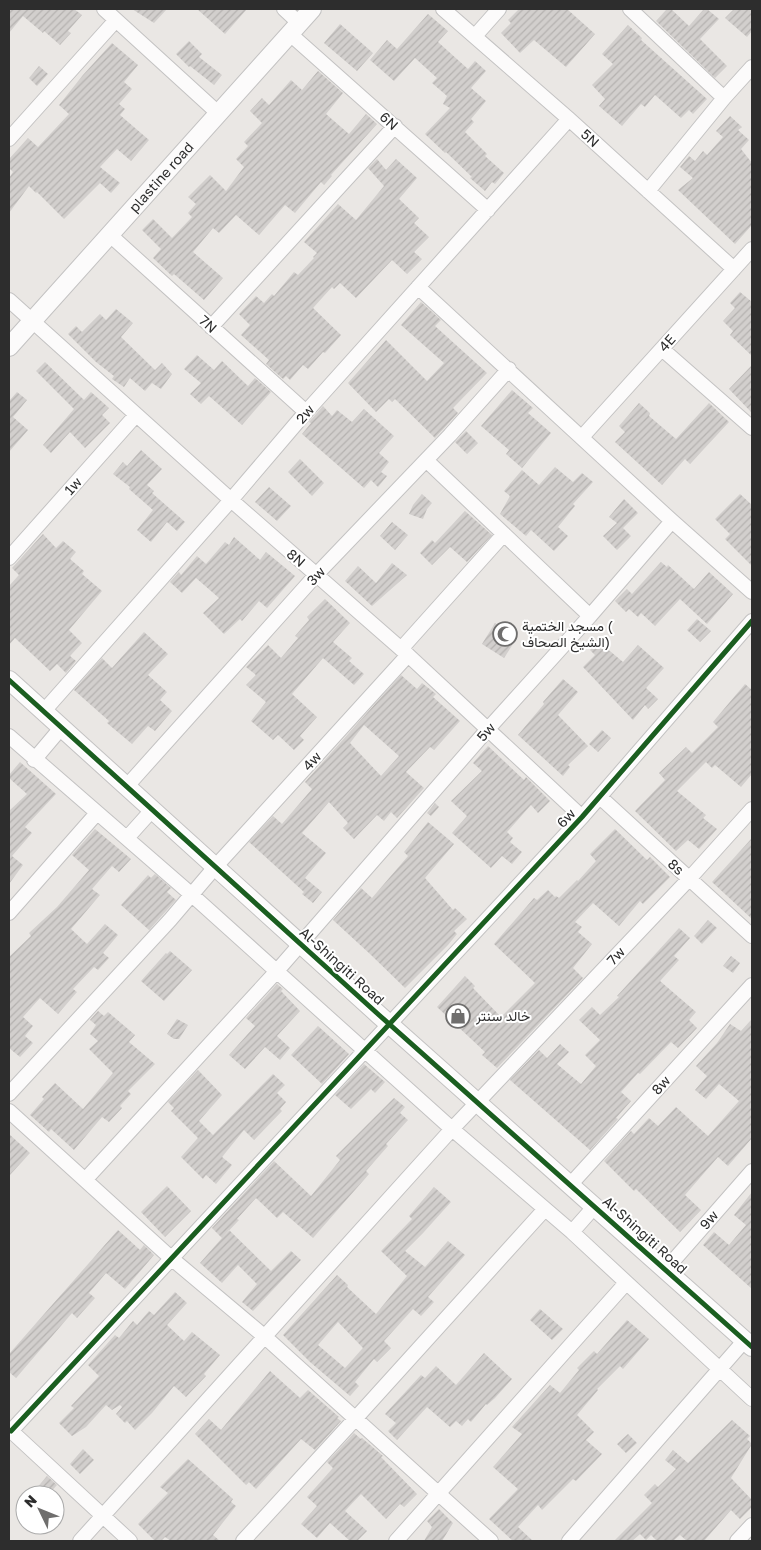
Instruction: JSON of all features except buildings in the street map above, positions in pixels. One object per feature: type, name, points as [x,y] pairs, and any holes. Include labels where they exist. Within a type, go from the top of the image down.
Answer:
[{"type":"street","points":[[104,9],[218,113]]},
{"type":"street","name":"6N","points":[[284,9],[294,28],[395,126],[488,210]]},
{"type":"street","name":"plastine road","points":[[9,347],[312,9]]},
{"type":"street","name":"5N","points":[[443,9],[569,119],[734,269]]},
{"type":"street","points":[[475,36],[499,9]]},
{"type":"street","points":[[638,12],[724,98]]},
{"type":"street","points":[[9,139],[116,20]]},
{"type":"street","points":[[648,191],[724,98],[752,67]]},
{"type":"street","name":"2w","points":[[43,712],[231,500],[306,412],[569,119]]},
{"type":"street","points":[[210,327],[395,126]]},
{"type":"street","name":"7N","points":[[110,235],[306,412]]},
{"type":"street","name":"4E","points":[[582,437],[752,249]]},
{"type":"street","points":[[418,287],[672,521],[752,592]]},
{"type":"street","name":"8N","points":[[9,300],[231,500],[404,652],[582,818]]},
{"type":"street","points":[[662,349],[752,428]]},
{"type":"street","name":"3w","points":[[127,786],[316,575],[426,460],[509,369]]},
{"type":"street","name":"1w","points":[[9,558],[136,415]]},
{"type":"street","points":[[426,460],[590,616]]},
{"type":"street","name":"5w","points":[[85,1180],[276,972],[672,521]]},
{"type":"street","name":"4w","points":[[9,1094],[192,895],[404,652],[504,534]]},
{"type":"street","name":"6w","points":[[10,1430],[582,818],[752,621]]},
{"type":"street","name":"Al-Shingiti Road","points":[[9,680],[390,1024],[748,1343]]},
{"type":"street","points":[[34,760],[61,728]]},
{"type":"street","points":[[9,736],[34,760],[192,895],[452,1129],[572,1232],[752,1399]]},
{"type":"street","name":"8s","points":[[600,798],[752,936]]},
{"type":"street","points":[[127,838],[153,809]]},
{"type":"street","name":"7w","points":[[80,1541],[452,1129],[752,810]]},
{"type":"street","points":[[9,913],[97,813]]},
{"type":"street","name":"8w","points":[[570,1185],[752,985]]},
{"type":"street","points":[[9,1111],[171,1258],[264,1336],[491,1541]]},
{"type":"street","name":"9w","points":[[666,1269],[752,1171]]},
{"type":"street","points":[[572,1232],[595,1206]]},
{"type":"street","points":[[243,1541],[545,1209]]},
{"type":"street","points":[[396,1541],[626,1283]]},
{"type":"street","points":[[569,1541],[720,1370],[748,1343]]},
{"type":"street","points":[[10,1430],[130,1541]]},
{"type":"street","points":[[737,1541],[752,1525]]},
{"type":"cycle path","points":[[11,1431],[582,817],[752,621]]},
{"type":"cycle path","points":[[9,680],[379,1015],[752,1347]]},
{"type":"place","name":"مسجد الختمية ( الشيخ الصحاف)","points":[[505,634]]},
{"type":"place","name":"خالد سنتر","points":[[458,1016]]}]
